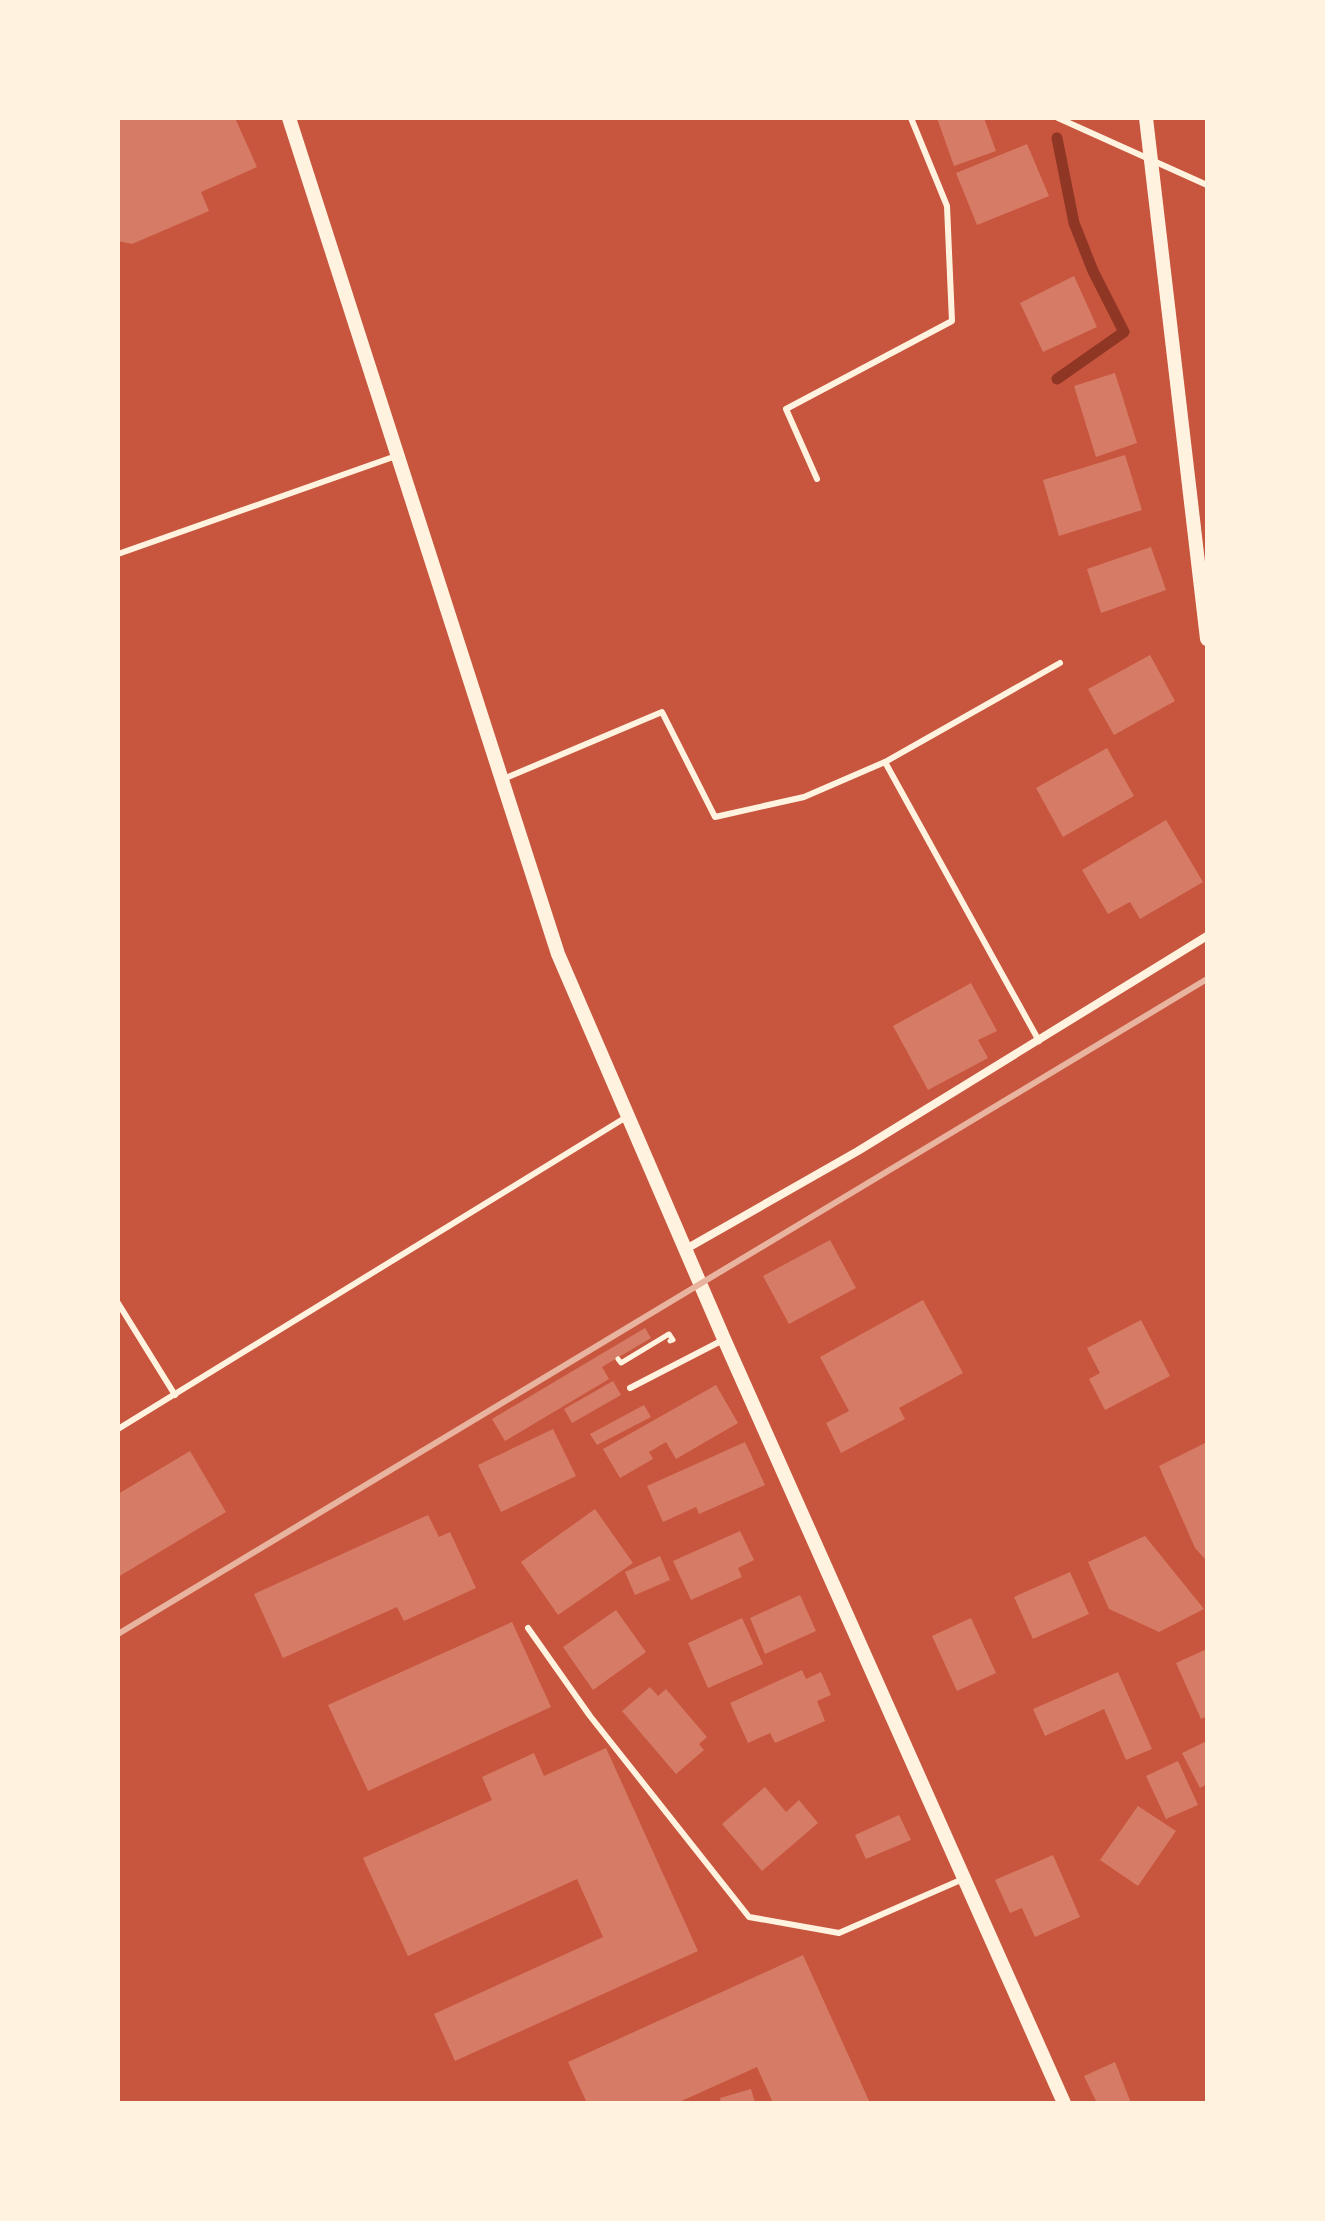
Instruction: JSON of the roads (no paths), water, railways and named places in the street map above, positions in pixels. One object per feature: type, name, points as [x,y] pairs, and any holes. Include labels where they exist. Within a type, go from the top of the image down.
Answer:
[{"type":"street","points":[[289,118],[558,954],[724,1339],[1064,2103]]},
{"type":"street","points":[[1146,118],[1207,639]]},
{"type":"street","points":[[686,1249],[1039,1041],[1207,936]]},
{"type":"lane","points":[[817,479],[786,409],[952,321],[947,206],[911,118]]},
{"type":"lane","points":[[1058,118],[1207,185]]},
{"type":"lane","points":[[118,554],[396,456]]},
{"type":"lane","points":[[501,780],[662,712],[715,817],[804,797],[885,762],[1060,663]]},
{"type":"lane","points":[[885,762],[1039,1041]]},
{"type":"lane","points":[[118,1429],[628,1116]]},
{"type":"lane","points":[[118,1303],[175,1395]]},
{"type":"lane","points":[[630,1388],[724,1339]]},
{"type":"lane","points":[[528,1628],[590,1716],[749,1917],[839,1933],[963,1879]]},
{"type":"waterway","points":[[1057,138],[1074,223],[1093,271],[1124,332],[1057,379]]},
{"type":"railway","points":[[118,1634],[1207,979]]}]
